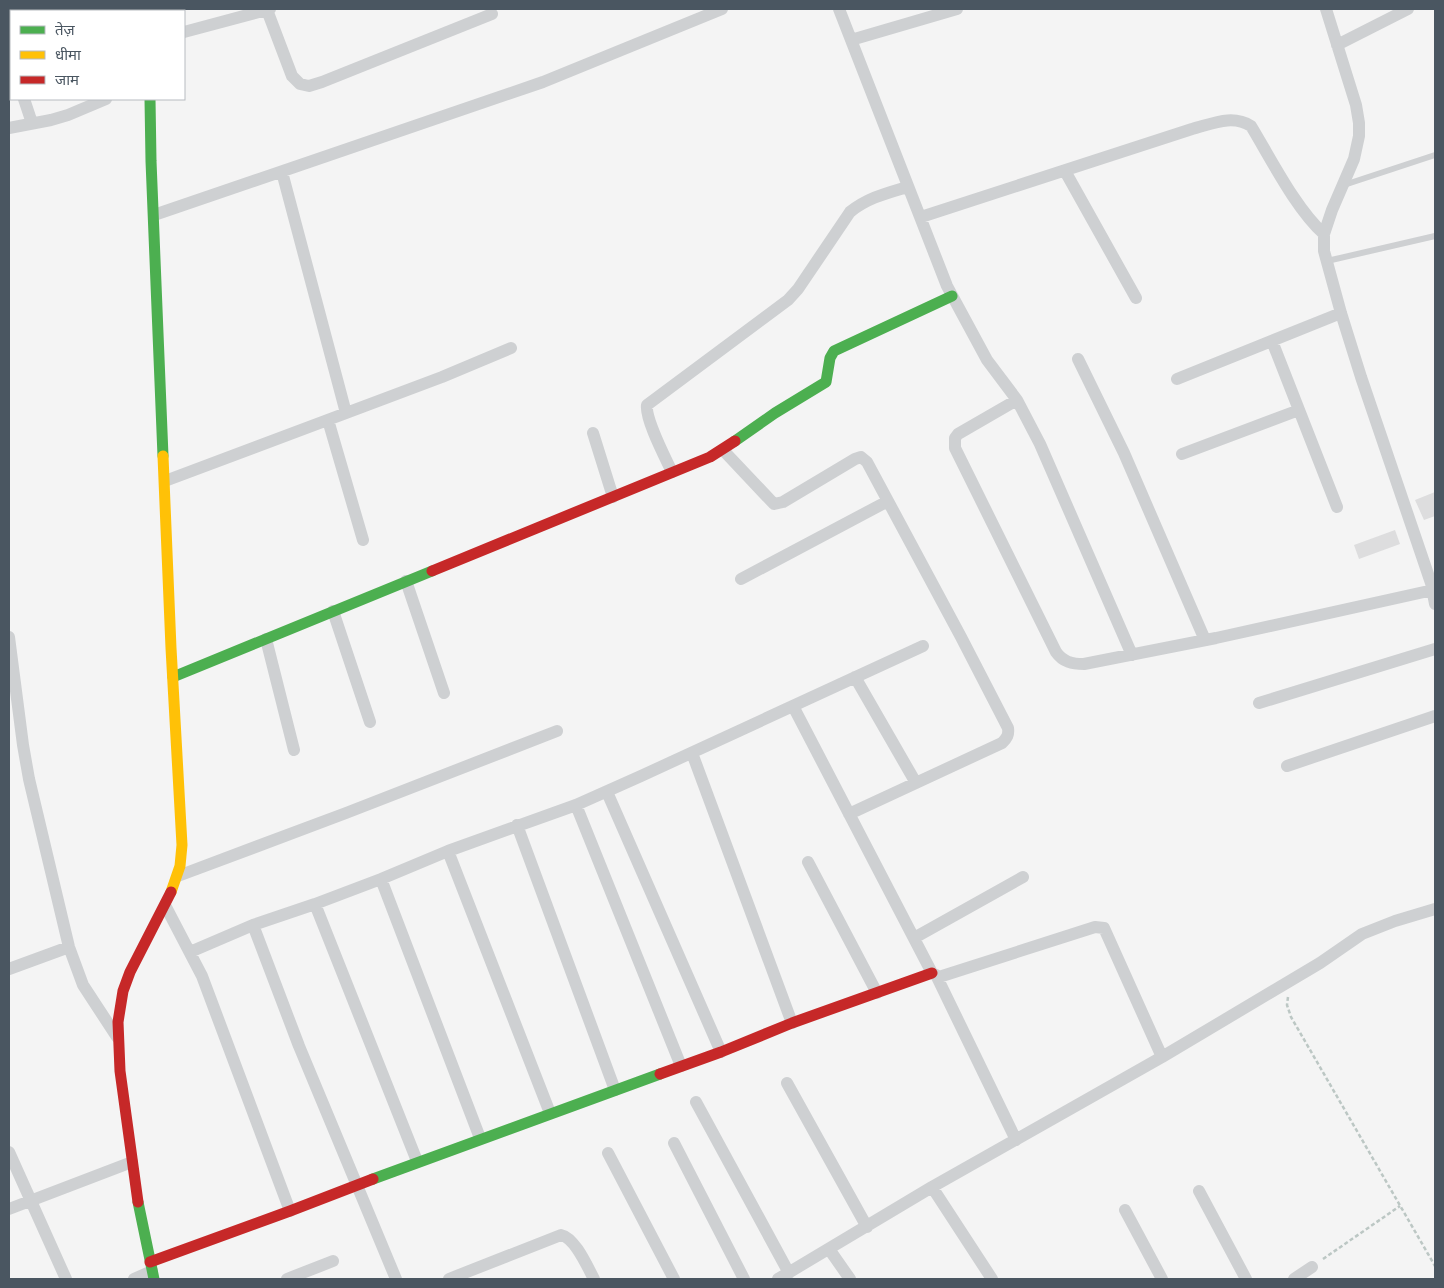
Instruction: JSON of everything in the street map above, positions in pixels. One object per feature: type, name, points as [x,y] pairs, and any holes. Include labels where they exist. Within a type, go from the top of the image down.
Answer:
[{"type":"street","points":[[185,32],[268,9],[292,76],[300,84],[308,86],[380,60],[492,14]]},
{"type":"street","points":[[154,215],[543,82],[722,9]]},
{"type":"street","points":[[839,9],[947,286],[987,360],[1017,400],[1040,444],[1132,655]]},
{"type":"street","points":[[851,40],[957,9]]},
{"type":"street","points":[[1326,9],[1356,105],[1359,136],[1354,159],[1324,234],[1324,251],[1341,313],[1433,590],[1435,604]]},
{"type":"street","points":[[1337,45],[1408,9]]},
{"type":"street","points":[[24,100],[32,123]]},
{"type":"street","points":[[9,128],[68,115],[104,100]]},
{"type":"street","points":[[150,100],[151,161],[182,860],[166,907],[139,950],[129,972],[118,1012],[117,1037],[132,1162],[152,1271]]},
{"type":"street","points":[[921,218],[1223,120],[1236,120],[1251,126],[1299,204],[1314,226],[1324,234]]},
{"type":"street","points":[[1066,171],[1136,298]]},
{"type":"street","points":[[282,172],[346,413]]},
{"type":"street","points":[[672,472],[649,420],[646,410],[647,404],[788,300],[798,289],[850,212],[859,204],[907,187]]},
{"type":"street","points":[[173,677],[723,450],[775,413],[826,382],[829,373],[829,358],[834,350],[952,296]]},
{"type":"street","points":[[1177,379],[1341,313]]},
{"type":"street","points":[[1272,341],[1337,507]]},
{"type":"street","points":[[165,481],[442,377],[511,348]]},
{"type":"street","points":[[1078,359],[1124,453],[1205,640]]},
{"type":"street","points":[[1017,400],[958,434],[955,438],[955,448],[1060,657],[1072,664],[1084,664],[1132,655],[1433,590]]},
{"type":"street","points":[[1182,454],[1299,410]]},
{"type":"street","points":[[328,420],[364,540]]},
{"type":"street","points":[[593,433],[613,497]]},
{"type":"street","points":[[723,450],[774,504],[783,502],[861,457],[871,468],[961,637],[1009,733],[1007,739],[1002,743],[849,814]]},
{"type":"street","points":[[741,579],[888,502]]},
{"type":"street","points":[[406,581],[444,693]]},
{"type":"street","points":[[333,611],[370,722]]},
{"type":"street","points":[[9,637],[29,779],[69,947],[82,985],[117,1037]]},
{"type":"street","points":[[266,639],[294,750]]},
{"type":"street","points":[[190,952],[253,925],[382,879],[448,851],[576,805],[923,646]]},
{"type":"street","points":[[1259,703],[1435,649]]},
{"type":"street","points":[[855,677],[916,783]]},
{"type":"street","points":[[794,706],[934,974],[1016,1140]]},
{"type":"street","points":[[1288,766],[1435,716]]},
{"type":"street","points":[[178,876],[346,814],[557,731]]},
{"type":"street","points":[[692,753],[792,1023]]},
{"type":"street","points":[[607,792],[721,1052]]},
{"type":"street","points":[[576,805],[681,1066]]},
{"type":"street","points":[[517,825],[615,1090]]},
{"type":"street","points":[[448,851],[550,1113]]},
{"type":"street","points":[[808,862],[877,992]]},
{"type":"street","points":[[914,938],[1023,877]]},
{"type":"street","points":[[382,879],[480,1138]]},
{"type":"street","points":[[314,904],[417,1161]]},
{"type":"street","points":[[166,907],[202,976],[290,1211]]},
{"type":"street","points":[[696,1102],[783,1276],[932,1187],[1162,1057],[1292,980],[1362,934],[1395,921],[1435,909]]},
{"type":"street","points":[[253,925],[299,1046],[396,1279]]},
{"type":"street","points":[[134,1279],[290,1211],[417,1161],[721,1052],[792,1023],[877,992],[934,974],[939,977],[947,975],[1095,927],[1104,928],[1162,1057]]},
{"type":"street","points":[[9,969],[69,947]]},
{"type":"street","points":[[787,1083],[867,1227]]},
{"type":"street","points":[[674,1143],[744,1279]]},
{"type":"street","points":[[9,1152],[66,1279]]},
{"type":"street","points":[[608,1152],[674,1279]]},
{"type":"street","points":[[9,1209],[132,1162]]},
{"type":"street","points":[[932,1187],[992,1279]]},
{"type":"street","points":[[1199,1191],[1246,1279]]},
{"type":"street","points":[[1125,1210],[1162,1279]]},
{"type":"street","points":[[449,1279],[560,1235],[567,1236],[572,1242],[594,1279]]},
{"type":"street","points":[[829,1249],[850,1279]]},
{"type":"street","points":[[287,1279],[333,1261]]},
{"type":"street","points":[[1294,1279],[1312,1267]]},
{"type":"lane","points":[[1343,186],[1435,155]]},
{"type":"lane","points":[[1327,261],[1435,236]]},
{"type":"path","points":[[1292,980],[1287,1005],[1291,1017],[1435,1266]]},
{"type":"path","points":[[1312,1267],[1400,1206]]},
{"type":"building","points":[[1435,492],[1435,516],[1424,520],[1415,500]]},
{"type":"building","points":[[1395,530],[1400,544],[1359,559],[1354,545]]},
{"type":"traffic: fast","points":[[150,100],[163,456]]},
{"type":"traffic: fast","points":[[735,441],[775,413],[826,382],[830,358],[834,351],[952,296]]},
{"type":"traffic: fast","points":[[173,677],[432,571]]},
{"type":"traffic: fast","points":[[373,1179],[660,1074]]},
{"type":"traffic: fast","points":[[138,1202],[154,1279]]},
{"type":"traffic: slow","points":[[163,456],[182,845],[180,866],[171,892]]},
{"type":"traffic: jam","points":[[432,571],[710,457],[735,441]]},
{"type":"traffic: jam","points":[[138,1202],[120,1071],[118,1022],[123,991],[130,972],[171,892]]},
{"type":"traffic: jam","points":[[660,1074],[792,1023],[932,973]]},
{"type":"traffic: jam","points":[[150,1262],[373,1179]]}]
